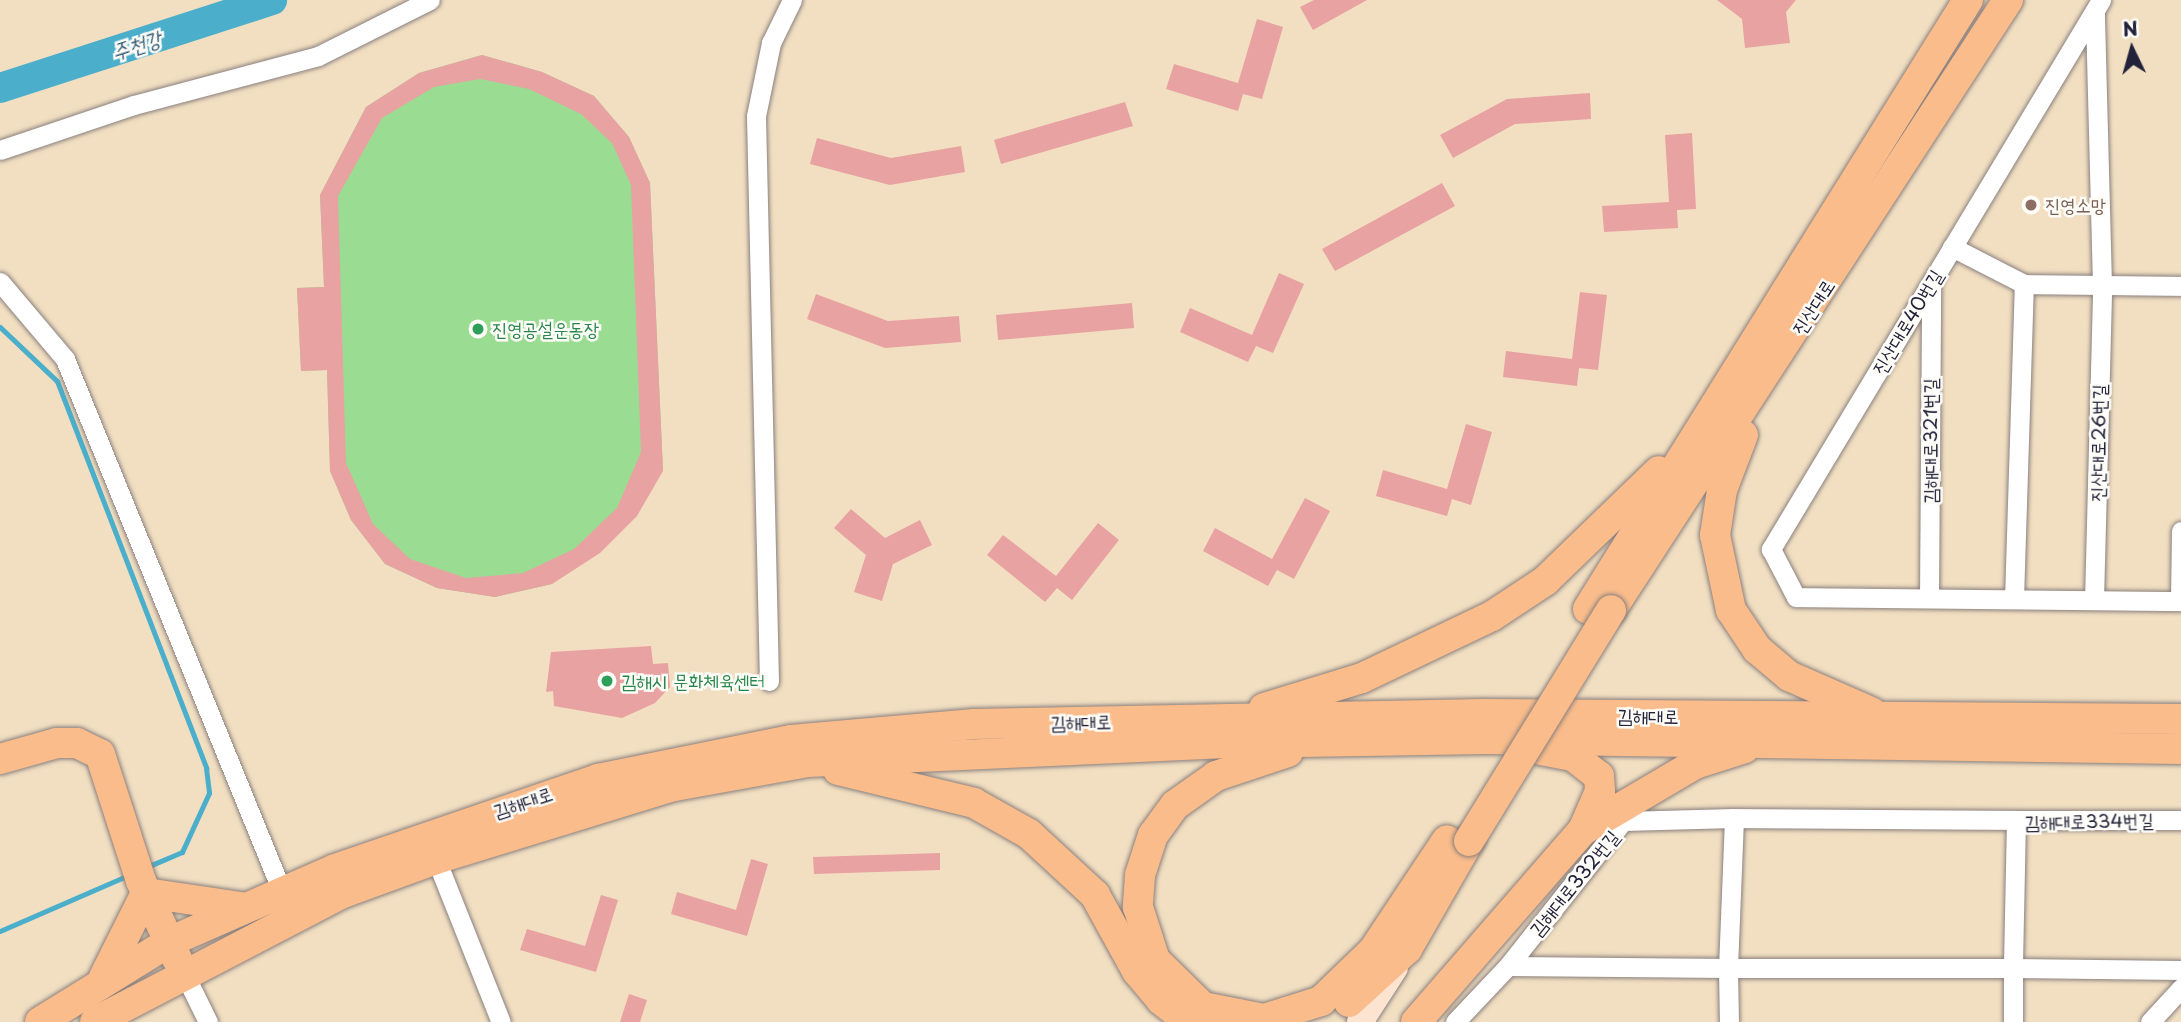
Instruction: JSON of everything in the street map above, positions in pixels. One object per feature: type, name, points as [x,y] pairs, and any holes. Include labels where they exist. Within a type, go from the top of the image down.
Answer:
[{"type":"main road","name":"진산대로","points":[[1696,434],[1968,0]]},
{"type":"main road","name":"진산대로","points":[[1600,610],[1763,385],[2008,0]]},
{"type":"main road","points":[[1763,385],[1722,490],[1715,535],[1731,610],[1757,649],[1789,676],[1890,720]]},
{"type":"main road","points":[[1326,743],[1216,776],[1175,805],[1153,835],[1140,875],[1138,907],[1155,960],[1178,988],[1203,1007],[1233,1017],[1264,1019],[1321,1001],[1373,951],[1458,841],[1600,610],[1696,434]]},
{"type":"main road","points":[[1228,719],[1362,678],[1492,616],[1595,537],[1696,434]]},
{"type":"main road","name":"김해대로","points":[[40,1022],[104,977],[169,942],[281,890],[507,806],[746,748],[974,724],[1497,714],[1890,720],[2181,719]]},
{"type":"main road","points":[[1416,1022],[1583,830],[1600,791],[1590,764],[1486,739]]},
{"type":"main road","name":"김해대로","points":[[95,1022],[184,973],[343,893],[436,859],[674,786],[807,762],[1486,739],[1772,740],[2181,749]]},
{"type":"main road","points":[[1583,830],[1695,764],[1772,740]]},
{"type":"main road","points":[[0,759],[57,743],[77,743],[100,754],[111,773],[128,845],[144,887],[184,973]]},
{"type":"main road","points":[[807,762],[974,803],[1030,834],[1095,895],[1138,971],[1189,1022]]},
{"type":"main road","points":[[1360,1022],[1407,949],[1458,841]]},
{"type":"main road","points":[[144,887],[244,907]]},
{"type":"main road","points":[[104,977],[144,887]]},
{"type":"main road","points":[[1320,1022],[1407,949]]},
{"type":"street","points":[[0,150],[134,105],[318,55],[430,0]]},
{"type":"street","points":[[769,681],[756,116],[772,43],[792,0]]},
{"type":"street","name":"진산대로40번길","points":[[1929,598],[1796,597],[1771,548],[2098,6]]},
{"type":"street","name":"진산대로26번길","points":[[2094,600],[2102,285],[2098,6]]},
{"type":"street","points":[[1952,247],[2025,284],[2181,286]]},
{"type":"street","points":[[0,282],[65,359],[281,890]]},
{"type":"street","name":"김해대로321번길","points":[[1929,598],[1931,283]]},
{"type":"street","points":[[2014,599],[2025,284]]},
{"type":"street","points":[[1929,598],[2180,601],[2181,531]]},
{"type":"street","points":[[1729,1022],[1728,968],[1734,818]]},
{"type":"street","name":"김해대로332번길","points":[[1455,1022],[1507,966],[1623,821],[1734,818],[2016,820]]},
{"type":"street","name":"김해대로334번길","points":[[2013,968],[2016,820],[2181,820]]},
{"type":"street","points":[[436,859],[501,1022]]},
{"type":"street","name":"김해대로332번길","points":[[1507,966],[2181,970]]},
{"type":"street","points":[[2013,968],[2013,1022]]},
{"type":"street","points":[[184,973],[208,1022]]},
{"type":"street","points":[[2150,1022],[2181,988]]},
{"type":"green space","name":"진영공설운동장","points":[[482,55],[542,72],[594,96],[629,137],[650,183],[663,470],[552,584],[495,597],[437,588],[385,564],[351,520],[330,471],[327,370],[301,371],[297,288],[324,287],[320,195],[366,107],[419,73]]},
{"type":"building","points":[[1314,0],[1367,0],[1313,30],[1300,7]]},
{"type":"building","points":[[1717,0],[1796,0],[1786,12],[1790,43],[1745,48],[1742,19]]},
{"type":"building","points":[[1257,19],[1283,27],[1262,99],[1243,94],[1238,111],[1166,89],[1174,64],[1238,83]]},
{"type":"building","points":[[482,55],[542,72],[594,96],[629,137],[650,183],[663,471],[637,516],[600,553],[552,584],[495,597],[437,588],[385,564],[351,520],[330,471],[327,370],[301,371],[297,288],[324,287],[320,195],[366,107],[419,73]],"holes":[[[480,79],[529,89],[581,114],[612,143],[631,185],[641,452],[617,508],[574,549],[523,573],[466,578],[410,559],[373,524],[346,463],[338,196],[382,118],[434,87]]]},
{"type":"building","points":[[1590,93],[1591,119],[1515,124],[1453,158],[1440,135],[1507,99]]},
{"type":"building","points":[[1125,102],[1133,126],[1001,164],[994,140]]},
{"type":"building","points":[[1692,133],[1696,209],[1677,210],[1678,228],[1604,232],[1602,206],[1669,202],[1665,135]]},
{"type":"building","points":[[817,138],[891,158],[961,146],[965,172],[890,185],[810,164]]},
{"type":"building","points":[[1442,183],[1455,206],[1335,271],[1322,249]]},
{"type":"building","points":[[1279,273],[1304,284],[1273,353],[1256,346],[1248,362],[1180,332],[1190,308],[1252,335]]},
{"type":"building","points":[[1580,292],[1607,295],[1598,370],[1579,368],[1577,386],[1503,377],[1506,351],[1572,359]]},
{"type":"building","points":[[816,294],[888,321],[959,316],[961,342],[885,348],[807,319]]},
{"type":"building","points":[[1132,303],[1134,328],[998,340],[996,315]]},
{"type":"building","points":[[1466,424],[1492,432],[1471,505],[1452,499],[1447,516],[1376,496],[1383,470],[1447,489]]},
{"type":"building","points":[[1305,498],[1330,511],[1294,579],[1277,570],[1268,586],[1203,551],[1215,528],[1272,559]]},
{"type":"building","points":[[851,509],[885,538],[920,520],[932,545],[893,564],[882,601],[854,592],[866,555],[834,528]]},
{"type":"building","points":[[1098,523],[1119,540],[1072,600],[1057,588],[1045,602],[987,555],[1003,535],[1056,576]]},
{"type":"building","name":"김해시 문화체육센터","points":[[651,646],[653,664],[668,663],[670,687],[655,703],[622,718],[554,706],[553,691],[546,692],[551,652]]},
{"type":"building","points":[[940,853],[940,870],[814,874],[813,857]]},
{"type":"building","points":[[751,859],[768,864],[747,936],[671,914],[677,892],[736,910]]},
{"type":"building","points":[[601,895],[618,900],[596,972],[520,950],[527,929],[585,946]]},
{"type":"building","points":[[629,994],[647,1000],[640,1022],[620,1022]]},
{"type":"waterway","name":"주천강","points":[[0,88],[272,0]]},
{"type":"waterway","points":[[0,327],[57,381],[206,768],[209,793],[182,852],[147,867]]},
{"type":"waterway","points":[[0,931],[129,875]]},
{"type":"place","name":"진영소망","points":[[2031,205]]},
{"type":"place","name":"진영공설운동장","points":[[478,329]]},
{"type":"place","name":"김해시 문화체육센터","points":[[607,681]]}]
